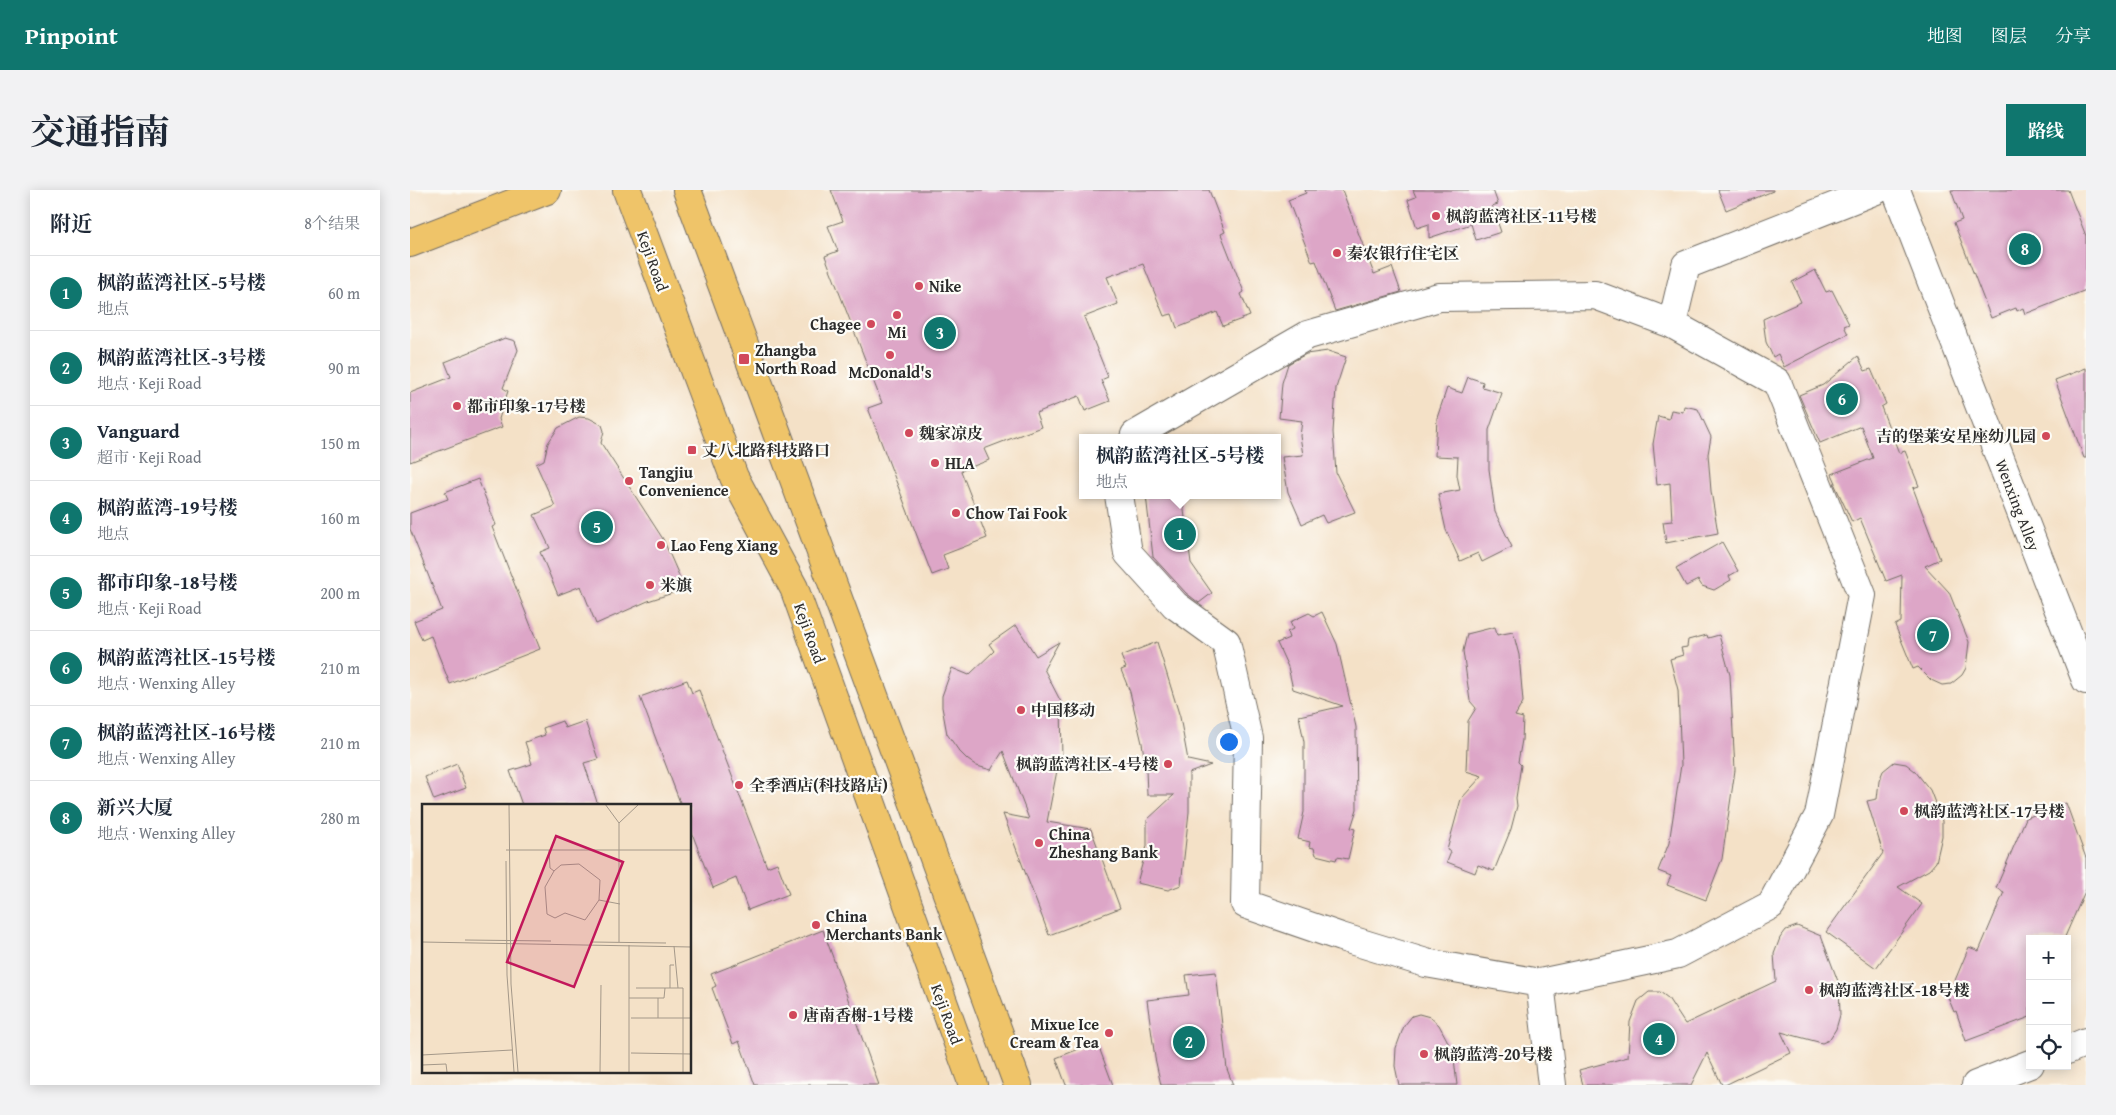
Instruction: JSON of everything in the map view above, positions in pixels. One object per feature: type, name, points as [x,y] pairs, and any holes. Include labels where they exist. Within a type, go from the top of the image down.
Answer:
[{"type":"main road","points":[[410,243],[547,190]]},
{"type":"main road","name":"Keji Road","points":[[627,190],[734,477],[794,588],[973,1085]]},
{"type":"main road","points":[[687,190],[1018,1085]]},
{"type":"street","points":[[1672,324],[1686,265],[1876,190]]},
{"type":"street","name":"Wenxing Alley","points":[[1896,190],[2086,680]]},
{"type":"street","points":[[1121,499],[1128,553],[1175,605],[1226,642],[1248,738],[1245,904],[1341,937],[1426,963],[1540,983],[1678,954],[1771,905],[1819,814],[1862,595],[1777,382],[1672,324],[1595,294],[1439,297],[1308,335],[1136,434]]},
{"type":"street","points":[[1540,983],[1552,1085]]},
{"type":"street","points":[[2071,1048],[2086,1042]]},
{"type":"street","points":[[1976,1085],[2026,1066]]},
{"type":"building","points":[[831,190],[1209,190],[1225,232],[1221,234],[1244,292],[1241,294],[1250,316],[1223,326],[1217,312],[1177,328],[1172,314],[1164,316],[1143,264],[1107,277],[1118,304],[1084,317],[1108,377],[1101,380],[1110,401],[1085,411],[1079,396],[1036,413],[1041,427],[984,449],[989,460],[961,471],[987,538],[943,555],[948,569],[932,575],[868,408],[882,403],[825,256],[838,251],[828,226],[843,221]]},
{"type":"building","name":"秦农银行住宅区","points":[[1305,190],[1342,190],[1374,274],[1392,267],[1401,292],[1335,311],[1316,261],[1312,262],[1288,200],[1306,193]]},
{"type":"building","name":"枫韵蓝湾社区-11号楼","points":[[1413,190],[1493,190],[1498,204],[1492,206],[1501,232],[1476,240],[1471,224],[1429,238],[1429,224],[1417,228],[1408,200],[1416,197]]},
{"type":"building","points":[[1718,190],[1773,190],[1773,191],[1726,210]]},
{"type":"building","points":[[1951,190],[2068,190],[2086,236],[2086,290],[2025,314],[2023,308],[2017,311],[2016,308],[1991,318],[1954,223],[1962,220]]},
{"type":"building","points":[[1815,270],[1826,292],[1832,290],[1849,324],[1844,326],[1848,334],[1784,367],[1778,354],[1773,357],[1766,342],[1763,319],[1801,302],[1792,282]]},
{"type":"building","name":"都市印象-17号楼","points":[[505,338],[515,341],[518,350],[503,388],[508,391],[499,419],[502,427],[410,462],[410,393],[451,377],[445,362]]},
{"type":"building","points":[[1328,351],[1346,357],[1336,388],[1333,432],[1336,473],[1355,512],[1326,523],[1322,515],[1302,524],[1288,492],[1282,457],[1303,455],[1300,436],[1302,421],[1279,418],[1282,383],[1288,364],[1306,354]]},
{"type":"building","points":[[1858,356],[1865,371],[1871,369],[1886,404],[1881,407],[1899,453],[1905,451],[1919,486],[1913,488],[1940,559],[1925,566],[1949,592],[1969,642],[1966,668],[1962,675],[1951,684],[1942,685],[1931,680],[1918,667],[1913,669],[1895,625],[1901,622],[1902,575],[1886,581],[1860,518],[1852,522],[1834,483],[1836,483],[1832,474],[1873,458],[1861,426],[1820,443],[1799,395],[1823,385]]},
{"type":"building","points":[[2086,368],[2086,458],[2084,458],[2055,380]]},
{"type":"building","points":[[1468,377],[1483,382],[1482,387],[1502,393],[1489,430],[1489,469],[1495,512],[1512,547],[1482,562],[1478,553],[1460,561],[1446,530],[1438,494],[1460,490],[1457,475],[1458,457],[1435,456],[1437,418],[1447,388],[1462,393]]},
{"type":"building","points":[[1684,406],[1698,409],[1711,437],[1708,454],[1711,491],[1718,533],[1666,543],[1663,522],[1672,521],[1670,483],[1657,485],[1653,444],[1658,416],[1669,419],[1671,410],[1683,412]]},
{"type":"building","points":[[579,417],[589,418],[602,425],[604,431],[601,443],[663,539],[685,589],[648,601],[596,624],[581,586],[558,595],[540,552],[550,548],[534,515],[555,506],[536,464],[544,460],[548,443],[558,428]]},
{"type":"building","points":[[478,479],[496,525],[492,527],[540,649],[450,684],[431,636],[422,640],[414,621],[442,610],[410,529],[410,513],[448,499],[445,492]]},
{"type":"building","points":[[1146,499],[1183,499],[1191,563],[1212,593],[1199,603],[1186,593],[1153,557]]},
{"type":"building","points":[[1722,542],[1738,571],[1729,576],[1731,580],[1714,590],[1702,586],[1698,580],[1686,586],[1676,568]]},
{"type":"building","points":[[1322,612],[1337,644],[1356,727],[1357,809],[1351,828],[1355,829],[1348,859],[1337,857],[1336,860],[1316,855],[1314,848],[1309,847],[1310,842],[1298,839],[1304,812],[1304,742],[1299,716],[1343,706],[1293,689],[1288,667],[1277,643],[1289,638],[1287,632],[1293,629],[1290,622],[1309,613],[1314,616]]},
{"type":"building","points":[[1016,625],[1036,656],[1059,642],[1044,669],[1061,702],[1062,761],[1059,760],[1047,822],[1091,829],[1120,908],[1049,935],[1003,814],[1029,819],[1003,751],[991,770],[977,766],[968,760],[947,734],[942,707],[942,696],[952,668],[969,675],[994,651],[989,644]]},
{"type":"building","points":[[1495,627],[1497,635],[1513,632],[1519,655],[1523,702],[1515,716],[1523,718],[1518,762],[1521,765],[1516,798],[1517,806],[1511,829],[1494,871],[1478,865],[1475,873],[1447,862],[1451,852],[1447,850],[1461,799],[1482,776],[1466,771],[1468,721],[1476,708],[1470,701],[1463,651],[1467,634]]},
{"type":"building","points":[[1707,635],[1708,638],[1719,635],[1730,675],[1735,770],[1722,859],[1706,900],[1667,885],[1671,876],[1658,871],[1669,843],[1681,765],[1678,690],[1670,659],[1683,655],[1681,648],[1687,647],[1688,640]]},
{"type":"building","name":"枫韵蓝湾社区-4号楼","points":[[1157,642],[1180,717],[1188,760],[1211,765],[1189,773],[1189,812],[1181,885],[1168,890],[1137,883],[1147,846],[1147,820],[1174,795],[1147,795],[1142,743],[1130,692],[1121,670],[1126,668],[1121,656]]},
{"type":"building","points":[[687,680],[692,693],[699,690],[767,867],[777,863],[789,894],[748,910],[736,878],[713,888],[691,831],[691,804],[681,804],[640,697]]},
{"type":"building","points":[[562,721],[565,728],[585,721],[598,759],[584,763],[598,804],[522,804],[510,771],[532,764],[525,742],[545,735],[543,728]]},
{"type":"building","points":[[1894,762],[1906,764],[1915,771],[1930,790],[1942,821],[1942,836],[1936,862],[1929,870],[1898,887],[1922,904],[1876,968],[1826,932],[1883,853],[1867,801],[1877,799],[1879,781],[1883,771]]},
{"type":"building","points":[[457,764],[466,788],[434,800],[425,777]]},
{"type":"building","points":[[2066,803],[2086,858],[2086,889],[2066,935],[2026,935],[2026,1018],[1966,1041],[1956,1011],[1954,1012],[1948,997],[1969,947],[1979,951],[2004,892],[1996,888],[2026,818]]},
{"type":"building","points":[[1797,926],[1821,936],[1839,984],[1840,1015],[1836,1029],[1829,1040],[1822,1043],[1781,1032],[1791,1053],[1725,1085],[1722,1085],[1707,1053],[1691,1085],[1583,1085],[1579,1070],[1628,1057],[1630,1022],[1638,1001],[1649,992],[1660,992],[1668,998],[1685,1024],[1776,981],[1774,954],[1780,938],[1786,930]]},
{"type":"building","name":"唐南香榭-1号楼","points":[[823,930],[879,1085],[755,1085],[739,1041],[733,1044],[712,988],[716,986],[711,974]]},
{"type":"building","points":[[1216,972],[1227,1069],[1233,1085],[1161,1085],[1155,1058],[1147,1000],[1189,995],[1186,975]]},
{"type":"building","name":"枫韵蓝湾-20号楼","points":[[1419,1014],[1430,1017],[1439,1025],[1454,1059],[1457,1085],[1399,1085],[1395,1066],[1396,1048],[1404,1026],[1412,1016]]},
{"type":"building","points":[[1097,1042],[1113,1085],[1066,1085],[1056,1058]]},
{"type":"place","name":"枫韵蓝湾社区-11号楼","points":[[1436,216]]},
{"type":"place","name":"新兴大厦","points":[[2025,249]]},
{"type":"place","name":"秦农银行住宅区","points":[[1337,253]]},
{"type":"place","name":"Nike","points":[[919,286]]},
{"type":"place","name":"Mi","points":[[897,315]]},
{"type":"place","name":"Chagee","points":[[871,324]]},
{"type":"place","name":"Vanguard","points":[[940,333]]},
{"type":"place","name":"McDonald's","points":[[890,355]]},
{"type":"place","name":"Zhangba North Road","points":[[744,359]]},
{"type":"place","name":"枫韵蓝湾社区-15号楼","points":[[1842,399]]},
{"type":"place","name":"都市印象-17号楼","points":[[457,406]]},
{"type":"place","name":"魏家凉皮","points":[[909,433]]},
{"type":"place","name":"吉的堡莱安星座幼儿园","points":[[2046,436]]},
{"type":"place","name":"丈八北路科技路口","points":[[692,450]]},
{"type":"place","name":"HLA","points":[[935,463]]},
{"type":"place","name":"Tangjiu Convenience","points":[[629,481]]},
{"type":"place","name":"Chow Tai Fook","points":[[956,513]]},
{"type":"place","name":"都市印象-18号楼","points":[[597,527]]},
{"type":"place","name":"枫韵蓝湾社区-5号楼","points":[[1180,534]]},
{"type":"place","name":"Lao Feng Xiang","points":[[661,545]]},
{"type":"place","name":"米旗","points":[[650,585]]},
{"type":"place","name":"枫韵蓝湾社区-16号楼","points":[[1933,635]]},
{"type":"place","name":"中国移动","points":[[1021,710]]},
{"type":"place","name":"枫韵蓝湾社区-4号楼","points":[[1168,764]]},
{"type":"place","name":"全季酒店(科技路店)","points":[[739,785]]},
{"type":"place","name":"枫韵蓝湾社区-17号楼","points":[[1904,811]]},
{"type":"place","name":"China Zheshang Bank","points":[[1039,843]]},
{"type":"place","name":"China Merchants Bank","points":[[816,925]]},
{"type":"place","name":"枫韵蓝湾社区-18号楼","points":[[1809,990]]},
{"type":"place","name":"唐南香榭-1号楼","points":[[793,1015]]},
{"type":"place","name":"Mixue Ice Cream & Tea","points":[[1109,1033]]},
{"type":"place","name":"枫韵蓝湾-19号楼","points":[[1659,1039]]},
{"type":"place","name":"枫韵蓝湾社区-3号楼","points":[[1189,1042]]},
{"type":"place","name":"枫韵蓝湾-20号楼","points":[[1424,1054]]}]
